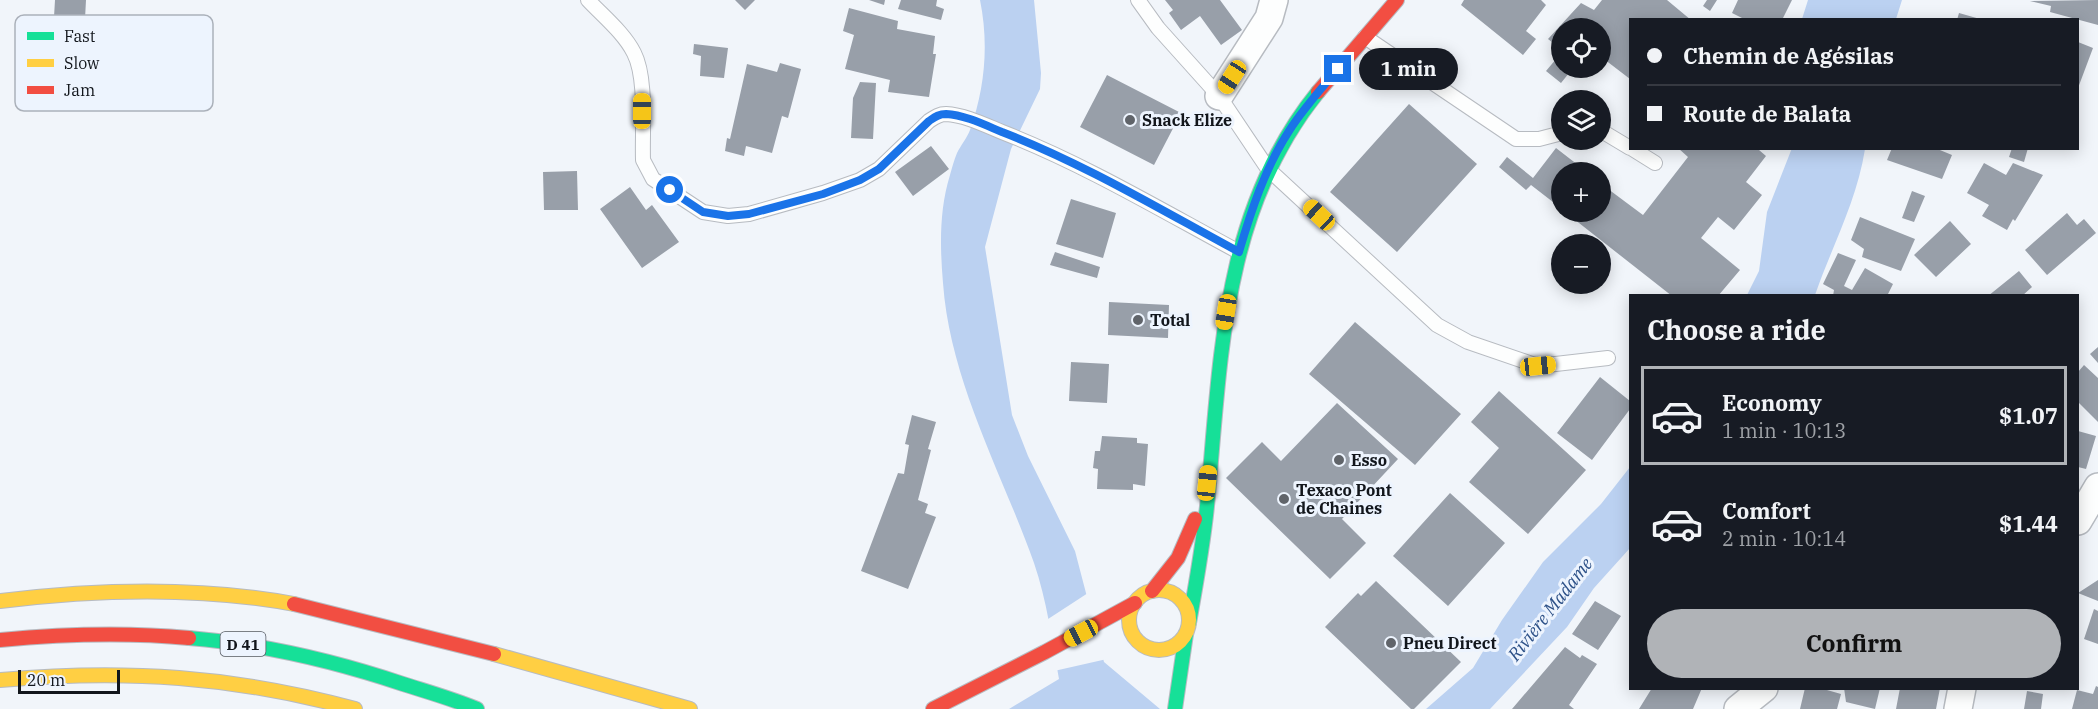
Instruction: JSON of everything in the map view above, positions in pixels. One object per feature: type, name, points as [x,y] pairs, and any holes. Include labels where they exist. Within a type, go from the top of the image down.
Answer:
[{"type":"main road","points":[[1135,603],[1129,621],[1131,630],[1143,646],[1152,649],[1172,647],[1187,629],[1202,551],[1207,483],[1229,291],[1250,215],[1268,169],[1289,131],[1325,84],[1396,0]]},
{"type":"main road","points":[[933,709],[1099,623],[1152,591],[1169,573],[1181,554],[1191,532],[1207,483]]},
{"type":"main road","points":[[1152,591],[1161,590],[1179,597],[1189,614],[1175,709]]},
{"type":"main road","points":[[0,601],[80,592],[168,591],[227,594],[304,606],[584,676],[690,709]]},
{"type":"main road","name":"D 41","points":[[0,640],[69,634],[141,633],[244,644],[324,660],[382,676],[477,709]]},
{"type":"main road","points":[[0,680],[47,675],[150,674],[254,685],[355,709]]},
{"type":"street","points":[[1219,96],[1269,18],[1274,0]]},
{"type":"street","points":[[2079,519],[2098,487]]},
{"type":"street","points":[[1738,709],[1762,690]]},
{"type":"street","points":[[1958,709],[1962,690]]},
{"type":"lane","points":[[588,0],[623,37],[634,52],[641,72],[643,160],[647,170],[653,179],[703,212],[728,216],[749,214],[823,194],[860,180],[879,169],[929,121],[938,115],[947,114],[966,118],[1036,145],[1239,252]]},
{"type":"lane","points":[[1138,0],[1158,28],[1219,96],[1268,169],[1437,325],[1468,342],[1538,366],[1608,358]]},
{"type":"lane","points":[[1365,37],[1516,139],[1539,139],[1551,136]]},
{"type":"lane","points":[[1611,136],[1629,147]]},
{"type":"lane","points":[[1634,150],[1655,164]]},
{"type":"water","points":[[980,0],[1034,0],[1041,73],[1040,89],[1011,149],[985,247],[1012,415],[1028,456],[1075,551],[1104,662],[1160,709],[1009,709],[1059,679],[1039,577],[966,391],[948,319],[943,283],[941,229],[946,188],[956,156],[970,130],[982,82],[985,49]]},
{"type":"water","points":[[1808,0],[1902,0],[1896,18],[1802,18]]},
{"type":"water","points":[[1791,150],[1865,150],[1850,205],[1815,294],[1748,294],[1759,271],[1767,212]]},
{"type":"water","name":"Rivière Madame","points":[[1629,468],[1629,549],[1594,588],[1567,627],[1490,709],[1426,709],[1473,668],[1502,620],[1543,562],[1601,504]]},
{"type":"pier","points":[[1088,593],[1107,659],[1054,671],[1045,621]]},
{"type":"building","points":[[55,0],[86,0],[85,15],[54,15]]},
{"type":"building","points":[[735,0],[755,0],[745,10]]},
{"type":"building","points":[[869,0],[885,0],[884,5]]},
{"type":"building","points":[[901,0],[937,0],[936,6],[944,9],[941,20],[898,9]]},
{"type":"building","points":[[1165,0],[1220,0],[1242,30],[1221,45],[1200,16],[1181,30],[1169,13],[1173,10]]},
{"type":"building","points":[[1464,0],[1541,0],[1546,5],[1526,31],[1536,39],[1523,55],[1461,5]]},
{"type":"building","points":[[1602,0],[1667,0],[1689,18],[1629,18],[1629,78],[1611,64],[1611,18],[1567,18],[1581,3],[1594,10]]},
{"type":"building","points":[[1707,0],[1717,0],[1710,11],[1703,6]]},
{"type":"building","points":[[1738,0],[1792,0],[1783,18],[1742,18],[1732,13]]},
{"type":"building","points":[[2098,0],[2098,25],[2050,12],[2051,6],[2030,1]]},
{"type":"building","points":[[849,8],[898,21],[897,29],[935,36],[933,54],[936,54],[929,97],[888,92],[890,80],[845,69],[854,35],[843,31]]},
{"type":"building","points":[[1959,13],[1976,18],[1958,18]]},
{"type":"building","points":[[2079,42],[2093,48],[2079,85]]},
{"type":"building","points":[[694,44],[728,48],[724,78],[700,76],[701,56],[693,54]]},
{"type":"building","points":[[780,63],[801,69],[788,118],[782,116],[772,153],[746,146],[744,156],[725,151],[727,138],[730,139],[747,64],[777,72]]},
{"type":"building","points":[[1551,65],[1551,75],[1546,71]]},
{"type":"building","name":"Snack Elize","points":[[1107,75],[1181,113],[1154,165],[1080,127]]},
{"type":"building","points":[[1555,78],[1565,78],[1561,83]]},
{"type":"building","points":[[860,82],[876,83],[873,139],[851,138],[853,98]]},
{"type":"building","points":[[1409,104],[1477,164],[1397,252],[1330,192]]},
{"type":"building","points":[[931,146],[949,169],[913,196],[895,172]]},
{"type":"building","points":[[1554,150],[1559,150],[1574,162],[1551,162],[1551,200],[1531,185],[1526,190],[1499,167],[1507,157],[1533,178]]},
{"type":"building","points":[[1680,150],[1759,150],[1766,156],[1746,182],[1762,195],[1734,230],[1718,217],[1701,238],[1740,270],[1720,294],[1669,294],[1611,248],[1611,234],[1593,234],[1578,222],[1611,222],[1611,191],[1643,215],[1688,157]]},
{"type":"building","points":[[1891,150],[1940,150],[1952,155],[1942,179],[1887,160]]},
{"type":"building","points":[[2011,150],[2027,150],[2024,162],[2009,157]]},
{"type":"building","points":[[1984,163],[2006,175],[2013,163],[2043,175],[2007,230],[1982,216],[1989,205],[1967,193]]},
{"type":"building","points":[[577,171],[578,210],[544,210],[543,172]]},
{"type":"building","points":[[630,187],[646,210],[652,205],[679,242],[642,268],[600,209]]},
{"type":"building","points":[[1912,191],[1925,196],[1914,222],[1902,218]]},
{"type":"building","points":[[1071,199],[1116,213],[1103,258],[1056,244]]},
{"type":"building","points":[[2067,213],[2077,225],[2084,219],[2096,233],[2047,275],[2025,250]]},
{"type":"building","points":[[1860,217],[1915,239],[1901,271],[1862,257],[1864,249],[1851,240]]},
{"type":"building","points":[[1950,221],[1971,244],[1936,277],[1914,255]]},
{"type":"building","points":[[1055,252],[1100,267],[1097,278],[1050,265]]},
{"type":"building","points":[[1838,253],[1856,260],[1844,286],[1852,290],[1865,268],[1893,284],[1888,294],[1833,294],[1834,290],[1823,284]]},
{"type":"building","points":[[2019,271],[2032,287],[2024,294],[1990,294]]},
{"type":"building","name":"Total","points":[[1109,302],[1169,305],[1168,338],[1108,335]]},
{"type":"building","points":[[1355,322],[1461,414],[1415,465],[1309,374]]},
{"type":"building","points":[[2098,347],[2098,363],[2090,354]]},
{"type":"building","points":[[1071,362],[1109,364],[1107,403],[1069,401]]},
{"type":"building","points":[[2084,365],[2098,378],[2098,422],[2079,403],[2079,371]]},
{"type":"building","points":[[1600,377],[1629,400],[1629,410],[1592,460],[1557,433]]},
{"type":"building","points":[[1499,391],[1586,470],[1528,534],[1469,482],[1499,448],[1471,422]]},
{"type":"building","points":[[1337,403],[1398,459],[1342,519],[1366,543],[1330,579],[1226,478],[1262,442],[1281,461]]},
{"type":"building","points":[[912,415],[936,422],[918,500],[928,504],[925,513],[936,517],[908,589],[861,571],[898,473],[904,474],[909,445],[905,444]]},
{"type":"building","points":[[2079,431],[2096,436],[2086,469],[2079,467]]},
{"type":"building","points":[[1102,436],[1137,438],[1137,443],[1148,444],[1145,486],[1133,484],[1133,490],[1097,489],[1098,469],[1093,468],[1095,451],[1100,451]]},
{"type":"building","points":[[1450,493],[1505,543],[1448,606],[1393,556]]},
{"type":"building","points":[[2098,580],[2098,601],[2079,592]]},
{"type":"building","name":"Pneu Direct","points":[[1376,581],[1461,662],[1414,709],[1411,709],[1325,627],[1358,593],[1361,596]]},
{"type":"building","points":[[1595,601],[1621,616],[1598,650],[1572,634]]},
{"type":"building","points":[[2094,609],[2098,611],[2098,644],[2084,639]]},
{"type":"building","points":[[1565,647],[1580,658],[1582,655],[1597,664],[1569,705],[1574,709],[1512,709]]},
{"type":"building","points":[[2096,686],[2098,687],[2098,709],[2072,709],[2077,690],[2093,694]]},
{"type":"building","points":[[1651,690],[1701,690],[1693,709],[1639,709]]},
{"type":"building","points":[[1805,690],[1827,690],[1841,694],[1837,709],[1800,709]]},
{"type":"building","points":[[1844,690],[1880,690],[1875,709],[1846,702]]},
{"type":"building","points":[[1900,690],[1940,690],[1936,709],[1896,709]]},
{"type":"building","points":[[2027,691],[2043,694],[2041,709],[2024,709]]},
{"type":"traffic: fast","points":[[1189,623],[1205,521],[1223,342],[1231,289],[1244,237],[1262,187],[1286,138],[1318,92]]},
{"type":"traffic: fast","points":[[1175,709],[1186,634]]},
{"type":"traffic: fast","points":[[189,638],[244,644],[324,661],[477,709]]},
{"type":"traffic: slow","points":[[1159,590],[1180,599],[1189,620],[1180,641],[1159,650],[1138,641],[1129,620],[1138,599],[1159,590]]},
{"type":"traffic: slow","points":[[0,601],[74,594],[147,591],[221,594],[294,604]]},
{"type":"traffic: slow","points":[[494,654],[690,709]]},
{"type":"traffic: slow","points":[[0,680],[91,675],[179,678],[266,689],[355,709]]},
{"type":"traffic: jam","points":[[1318,92],[1397,0]]},
{"type":"traffic: jam","points":[[1152,591],[1178,558],[1195,519]]},
{"type":"traffic: jam","points":[[933,709],[1135,603]]},
{"type":"traffic: jam","points":[[294,604],[494,654]]},
{"type":"traffic: jam","points":[[0,640],[94,635],[189,638]]},
{"type":"place","name":"Snack Elize","points":[[1130,120]]},
{"type":"place","name":"Total","points":[[1138,320]]},
{"type":"place","name":"Esso","points":[[1339,460]]},
{"type":"place","name":"Texaco Pont de Chaines","points":[[1284,499]]},
{"type":"place","name":"Pneu Direct","points":[[1391,643]]},
{"type":"route","points":[[670,190],[703,212],[728,216],[749,214],[823,194],[860,180],[879,169],[929,121],[938,115],[947,114],[966,118],[1036,145],[1239,252],[1250,215],[1268,169],[1289,131],[1338,69]]}]
